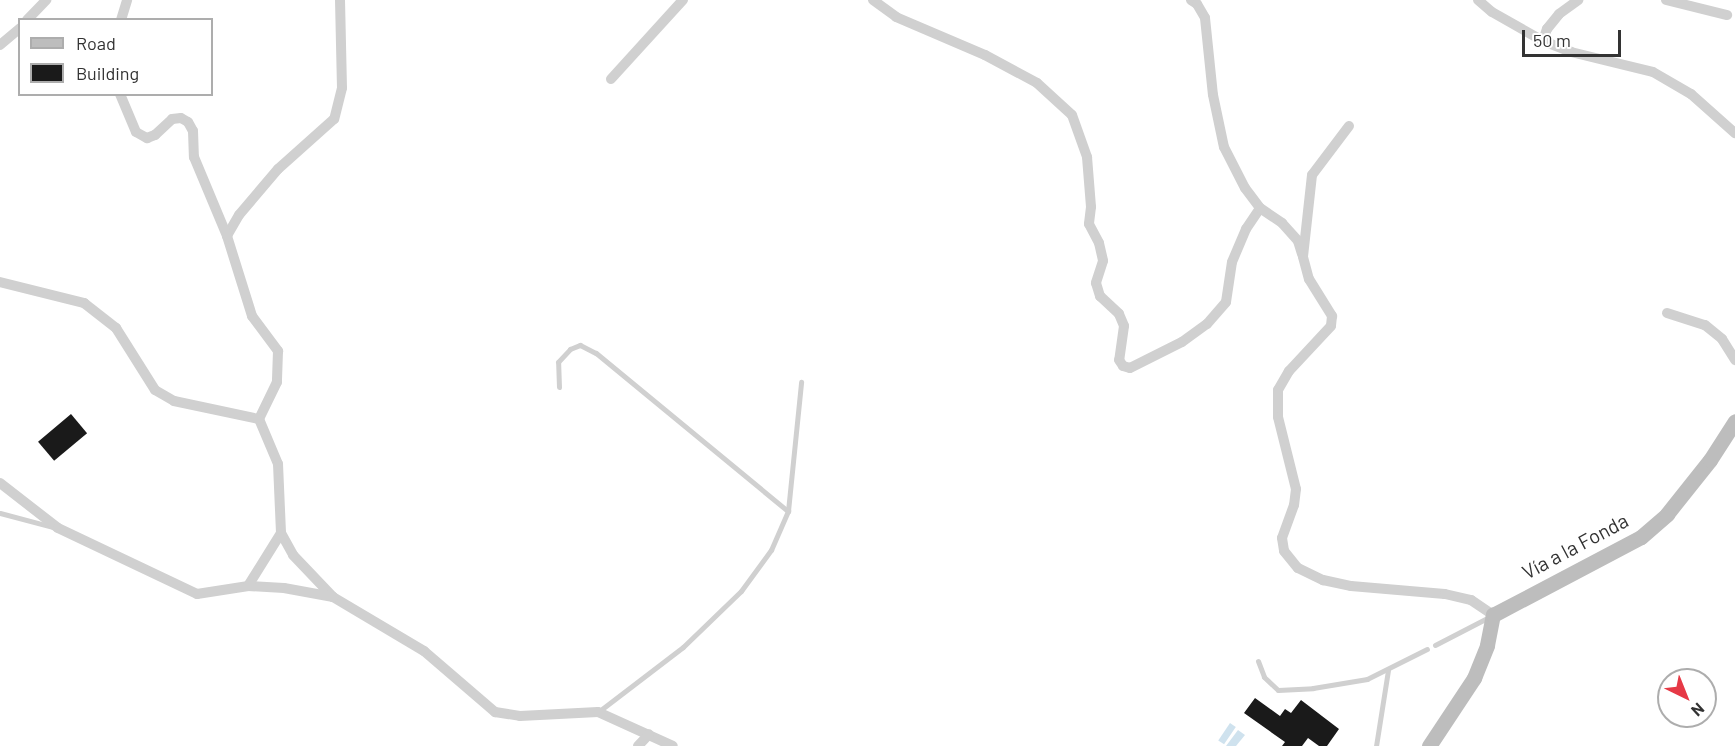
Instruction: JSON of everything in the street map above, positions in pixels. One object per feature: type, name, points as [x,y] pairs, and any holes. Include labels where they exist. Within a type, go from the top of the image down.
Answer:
[{"type":"street","points":[[29,18],[46,0]]},
{"type":"street","points":[[122,18],[127,0]]},
{"type":"street","points":[[227,236],[239,215],[278,169],[334,119],[342,88],[340,0]]},
{"type":"street","points":[[611,79],[683,0]]},
{"type":"street","points":[[873,0],[896,17],[985,55],[1037,83],[1072,115],[1087,157],[1091,207],[1089,224],[1099,243],[1103,261],[1096,283],[1100,296],[1119,315],[1124,326],[1119,360],[1123,366],[1130,368],[1182,342],[1207,324],[1226,302],[1232,262],[1246,229],[1260,208]]},
{"type":"street","points":[[1191,0],[1197,4],[1205,18],[1213,95],[1224,147],[1245,188],[1260,208],[1287,229],[1298,241],[1309,279],[1332,315],[1331,326],[1289,371],[1278,390],[1278,417],[1296,489],[1294,505],[1282,538],[1284,551],[1298,568],[1323,580],[1351,586],[1445,594],[1471,600],[1493,615],[1487,645],[1474,678],[1429,746]]},
{"type":"street","points":[[1478,0],[1492,12],[1543,41],[1571,52],[1653,72],[1690,94],[1735,133]]},
{"type":"street","points":[[1543,41],[1547,29],[1559,14],[1578,0]]},
{"type":"street","points":[[1666,0],[1727,15]]},
{"type":"street","points":[[0,45],[18,30]]},
{"type":"street","points":[[121,96],[136,132],[147,138],[155,135],[172,119],[181,118],[188,122],[193,131],[194,157],[227,236],[252,316],[278,351],[277,382],[259,419],[278,464],[281,533],[293,555],[333,597],[424,651],[495,712],[520,716],[598,712],[673,746]]},
{"type":"street","points":[[1303,257],[1312,175],[1349,126]]},
{"type":"street","points":[[0,282],[84,303],[116,328],[155,390],[174,401],[259,419]]},
{"type":"street","points":[[1667,313],[1705,326],[1722,339],[1735,360]]},
{"type":"street","name":"Vía a la Fonda","points":[[1493,615],[1641,537],[1667,514],[1710,459],[1735,421]]},
{"type":"street","points":[[0,483],[58,528],[197,594],[248,585],[284,588],[333,597]]},
{"type":"street","points":[[248,585],[281,533]]},
{"type":"street","points":[[638,746],[649,734]]},
{"type":"lane","points":[[559,387],[558,362],[570,349],[580,345],[596,353],[788,511]]},
{"type":"lane","points":[[598,712],[683,647],[741,591],[771,550],[788,511],[801,382]]},
{"type":"lane","points":[[0,513],[58,528]]},
{"type":"lane","points":[[1435,645],[1493,615]]},
{"type":"lane","points":[[1258,661],[1264,677],[1278,690],[1313,688],[1367,679],[1427,649]]},
{"type":"lane","points":[[1376,746],[1388,670]]},
{"type":"water","points":[[1230,723],[1236,727],[1224,744],[1218,740]]},
{"type":"water","points":[[1238,730],[1245,735],[1236,746],[1226,746]]},
{"type":"building","points":[[71,414],[87,433],[54,461],[38,442]]},
{"type":"building","points":[[1255,698],[1280,716],[1285,709],[1291,713],[1301,700],[1339,729],[1327,746],[1319,746],[1308,738],[1302,746],[1282,746],[1285,742],[1244,713]]}]
